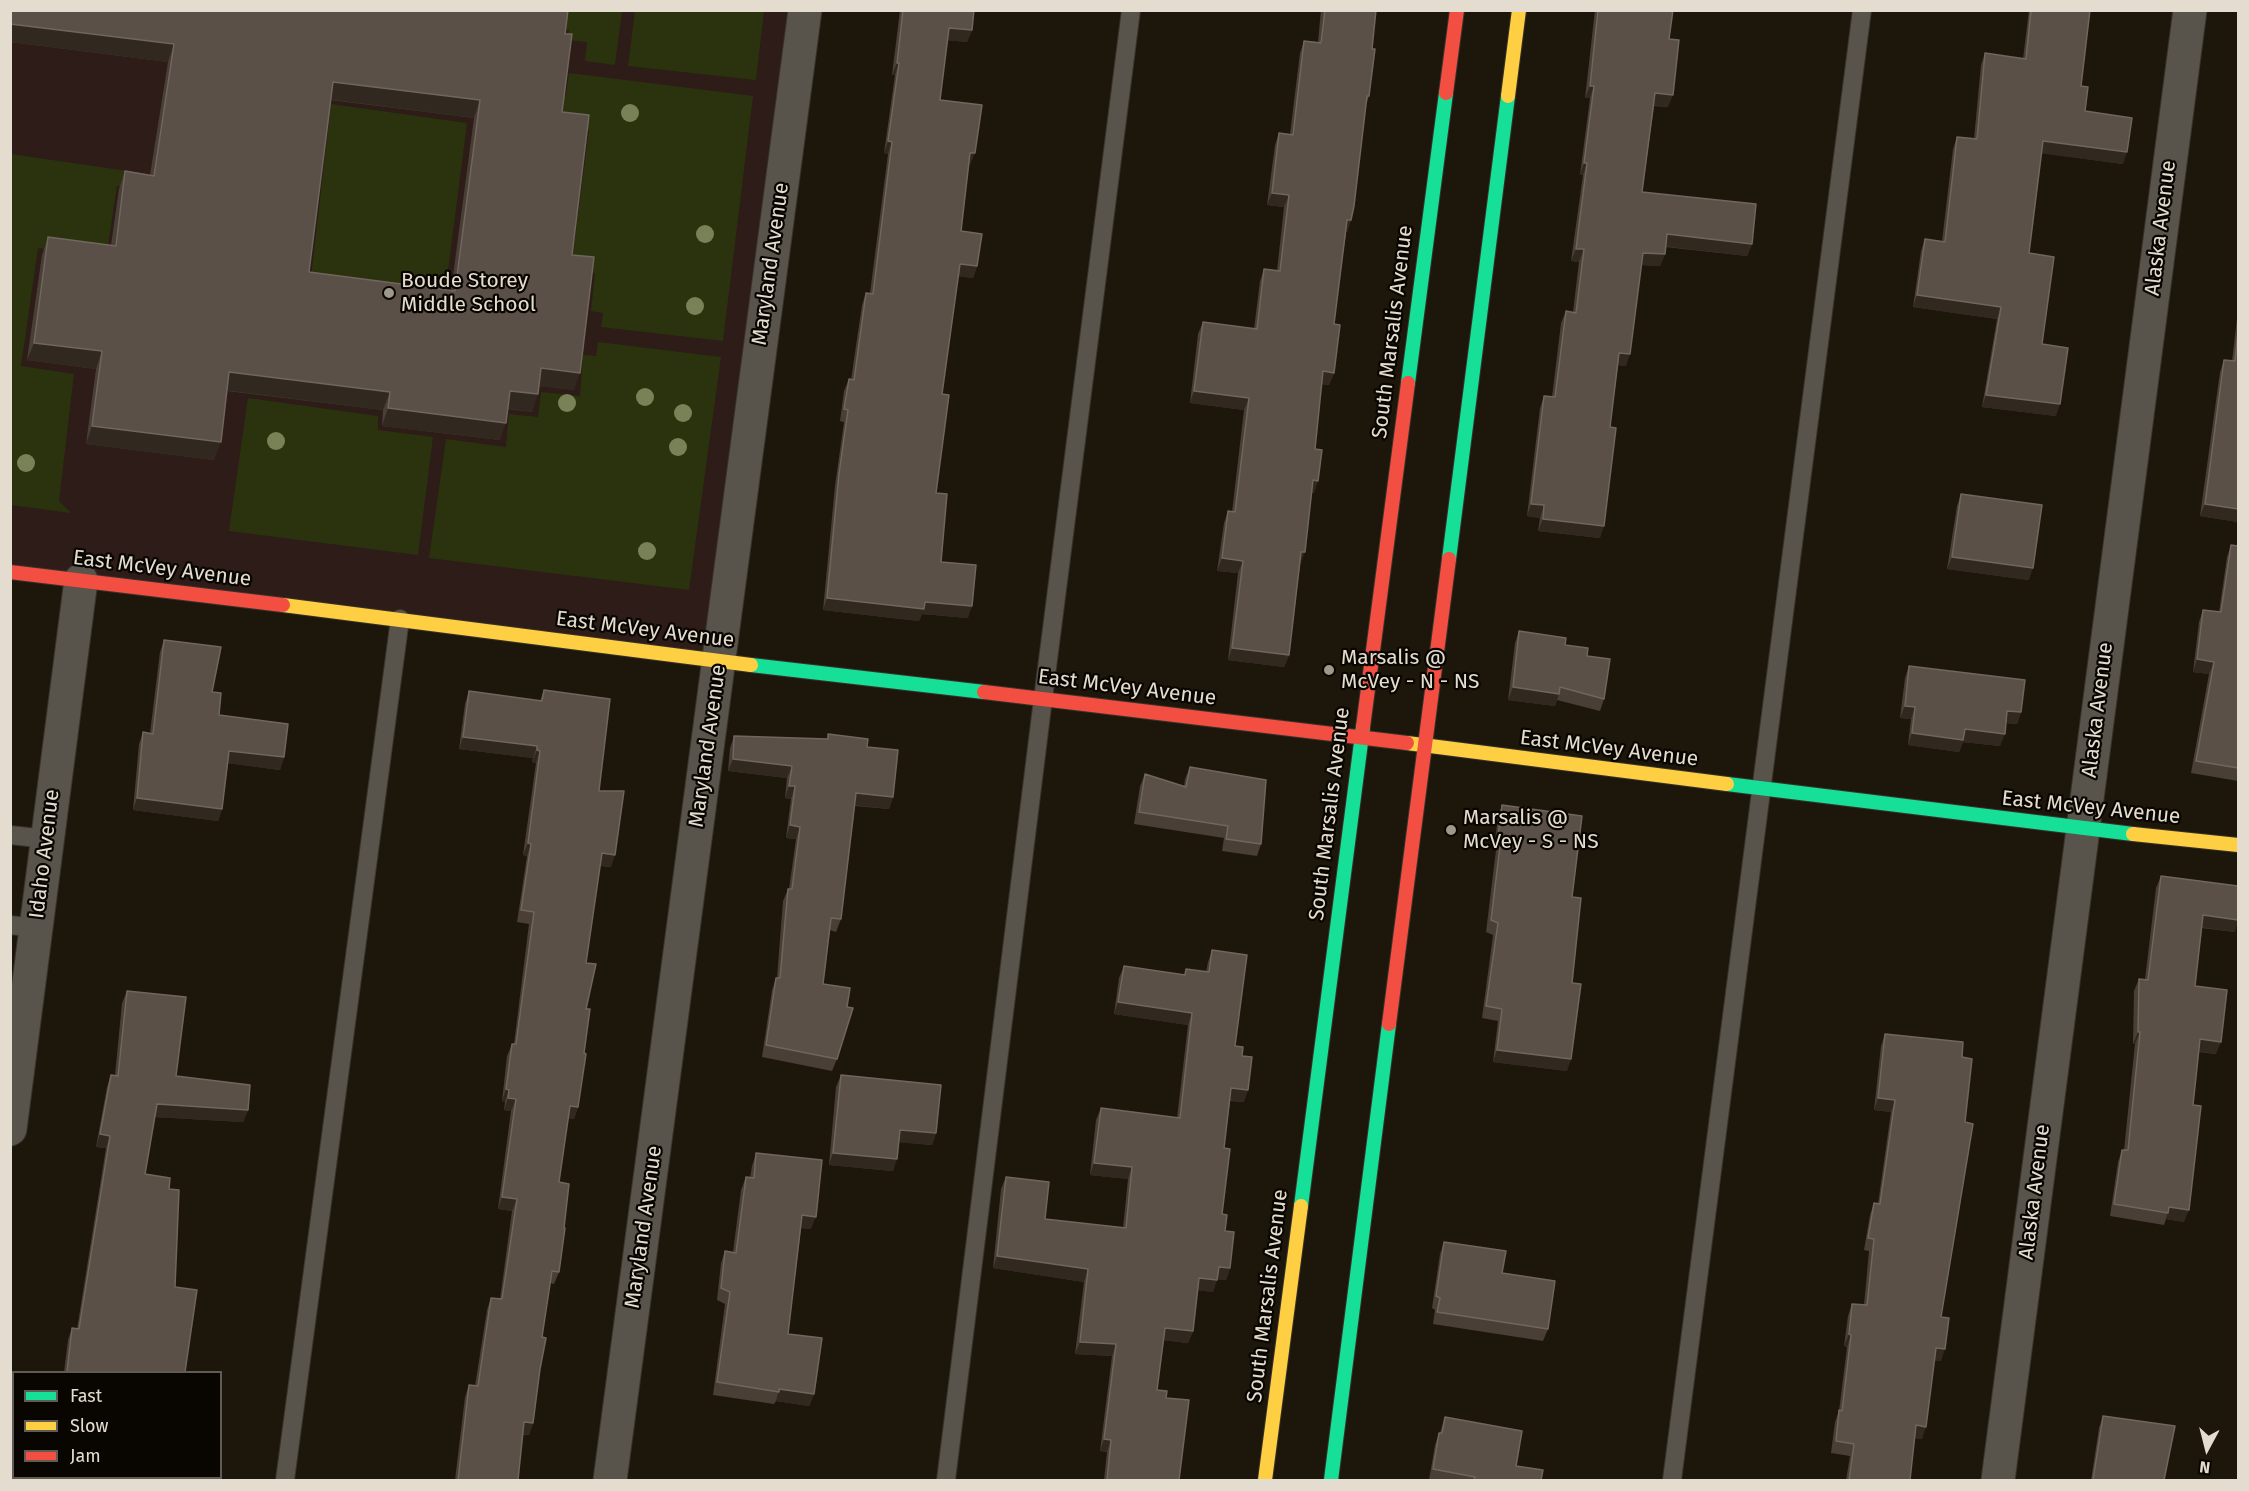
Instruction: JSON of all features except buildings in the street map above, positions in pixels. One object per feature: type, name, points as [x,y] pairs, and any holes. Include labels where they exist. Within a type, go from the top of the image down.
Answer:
[{"type":"main road","name":"South Marsalis Avenue","points":[[1265,1480],[1457,10]]},
{"type":"main road","points":[[1331,1480],[1519,10]]},
{"type":"main road","name":"East McVey Avenue","points":[[10,572],[400,619],[720,661],[1361,737],[2082,829],[2238,845]]},
{"type":"street","name":"Maryland Avenue","points":[[610,1480],[805,10]]},
{"type":"street","name":"Alaska Avenue","points":[[1998,1480],[2190,10]]},
{"type":"street","name":"Idaho Avenue","points":[[10,1129],[23,927],[47,839],[81,580]]},
{"type":"lane","points":[[946,1480],[1131,10]]},
{"type":"lane","points":[[1672,1480],[1862,10]]},
{"type":"lane","points":[[285,1480],[400,619]]},
{"type":"lane","points":[[10,835],[47,839]]},
{"type":"shaded area","name":"Boude Storey Middle School","points":[[11,11],[805,11],[720,661],[11,575]]},
{"type":"green space","points":[[566,11],[622,11],[615,65],[585,61],[587,42],[567,40],[569,30],[555,27]]},
{"type":"green space","points":[[635,11],[764,11],[756,80],[628,66]]},
{"type":"green space","points":[[569,73],[753,96],[723,341],[601,327],[603,313],[591,311],[595,273],[571,269],[589,130],[546,124],[549,93],[566,95]]},
{"type":"green space","points":[[331,104],[467,123],[444,302],[310,286]]},
{"type":"green space","points":[[11,154],[155,175],[240,202],[117,186],[106,259],[38,248],[21,366],[74,374],[59,501],[71,513],[11,505]]},
{"type":"green space","points":[[598,342],[721,357],[689,590],[429,558],[446,439],[506,447],[509,414],[538,417],[541,392],[580,396],[583,355],[596,356]]},
{"type":"green space","points":[[248,398],[378,416],[378,430],[433,437],[418,555],[229,531]]},
{"type":"traffic: fast","points":[[1408,383],[1446,93]]},
{"type":"traffic: fast","points":[[1449,559],[1508,96]]},
{"type":"traffic: fast","points":[[751,665],[984,692]]},
{"type":"traffic: fast","points":[[1301,1206],[1363,727]]},
{"type":"traffic: fast","points":[[1727,784],[2133,834]]},
{"type":"traffic: fast","points":[[1331,1480],[1389,1024]]},
{"type":"traffic: slow","points":[[1508,96],[1519,10]]},
{"type":"traffic: slow","points":[[283,605],[751,665]]},
{"type":"traffic: slow","points":[[1407,743],[1727,784]]},
{"type":"traffic: slow","points":[[2133,834],[2238,845]]},
{"type":"traffic: slow","points":[[1265,1480],[1301,1206]]},
{"type":"traffic: jam","points":[[1446,93],[1457,10]]},
{"type":"traffic: jam","points":[[1363,727],[1408,383]]},
{"type":"traffic: jam","points":[[1389,1024],[1449,559]]},
{"type":"traffic: jam","points":[[10,572],[283,605]]},
{"type":"traffic: jam","points":[[984,692],[1407,743]]},
{"type":"place","name":"Boude Storey Middle School","points":[[389,293]]},
{"type":"place","name":"Marsalis @ McVey - N - NS","points":[[1329,670]]},
{"type":"place","name":"Marsalis @ McVey - S - NS","points":[[1451,830]]}]
